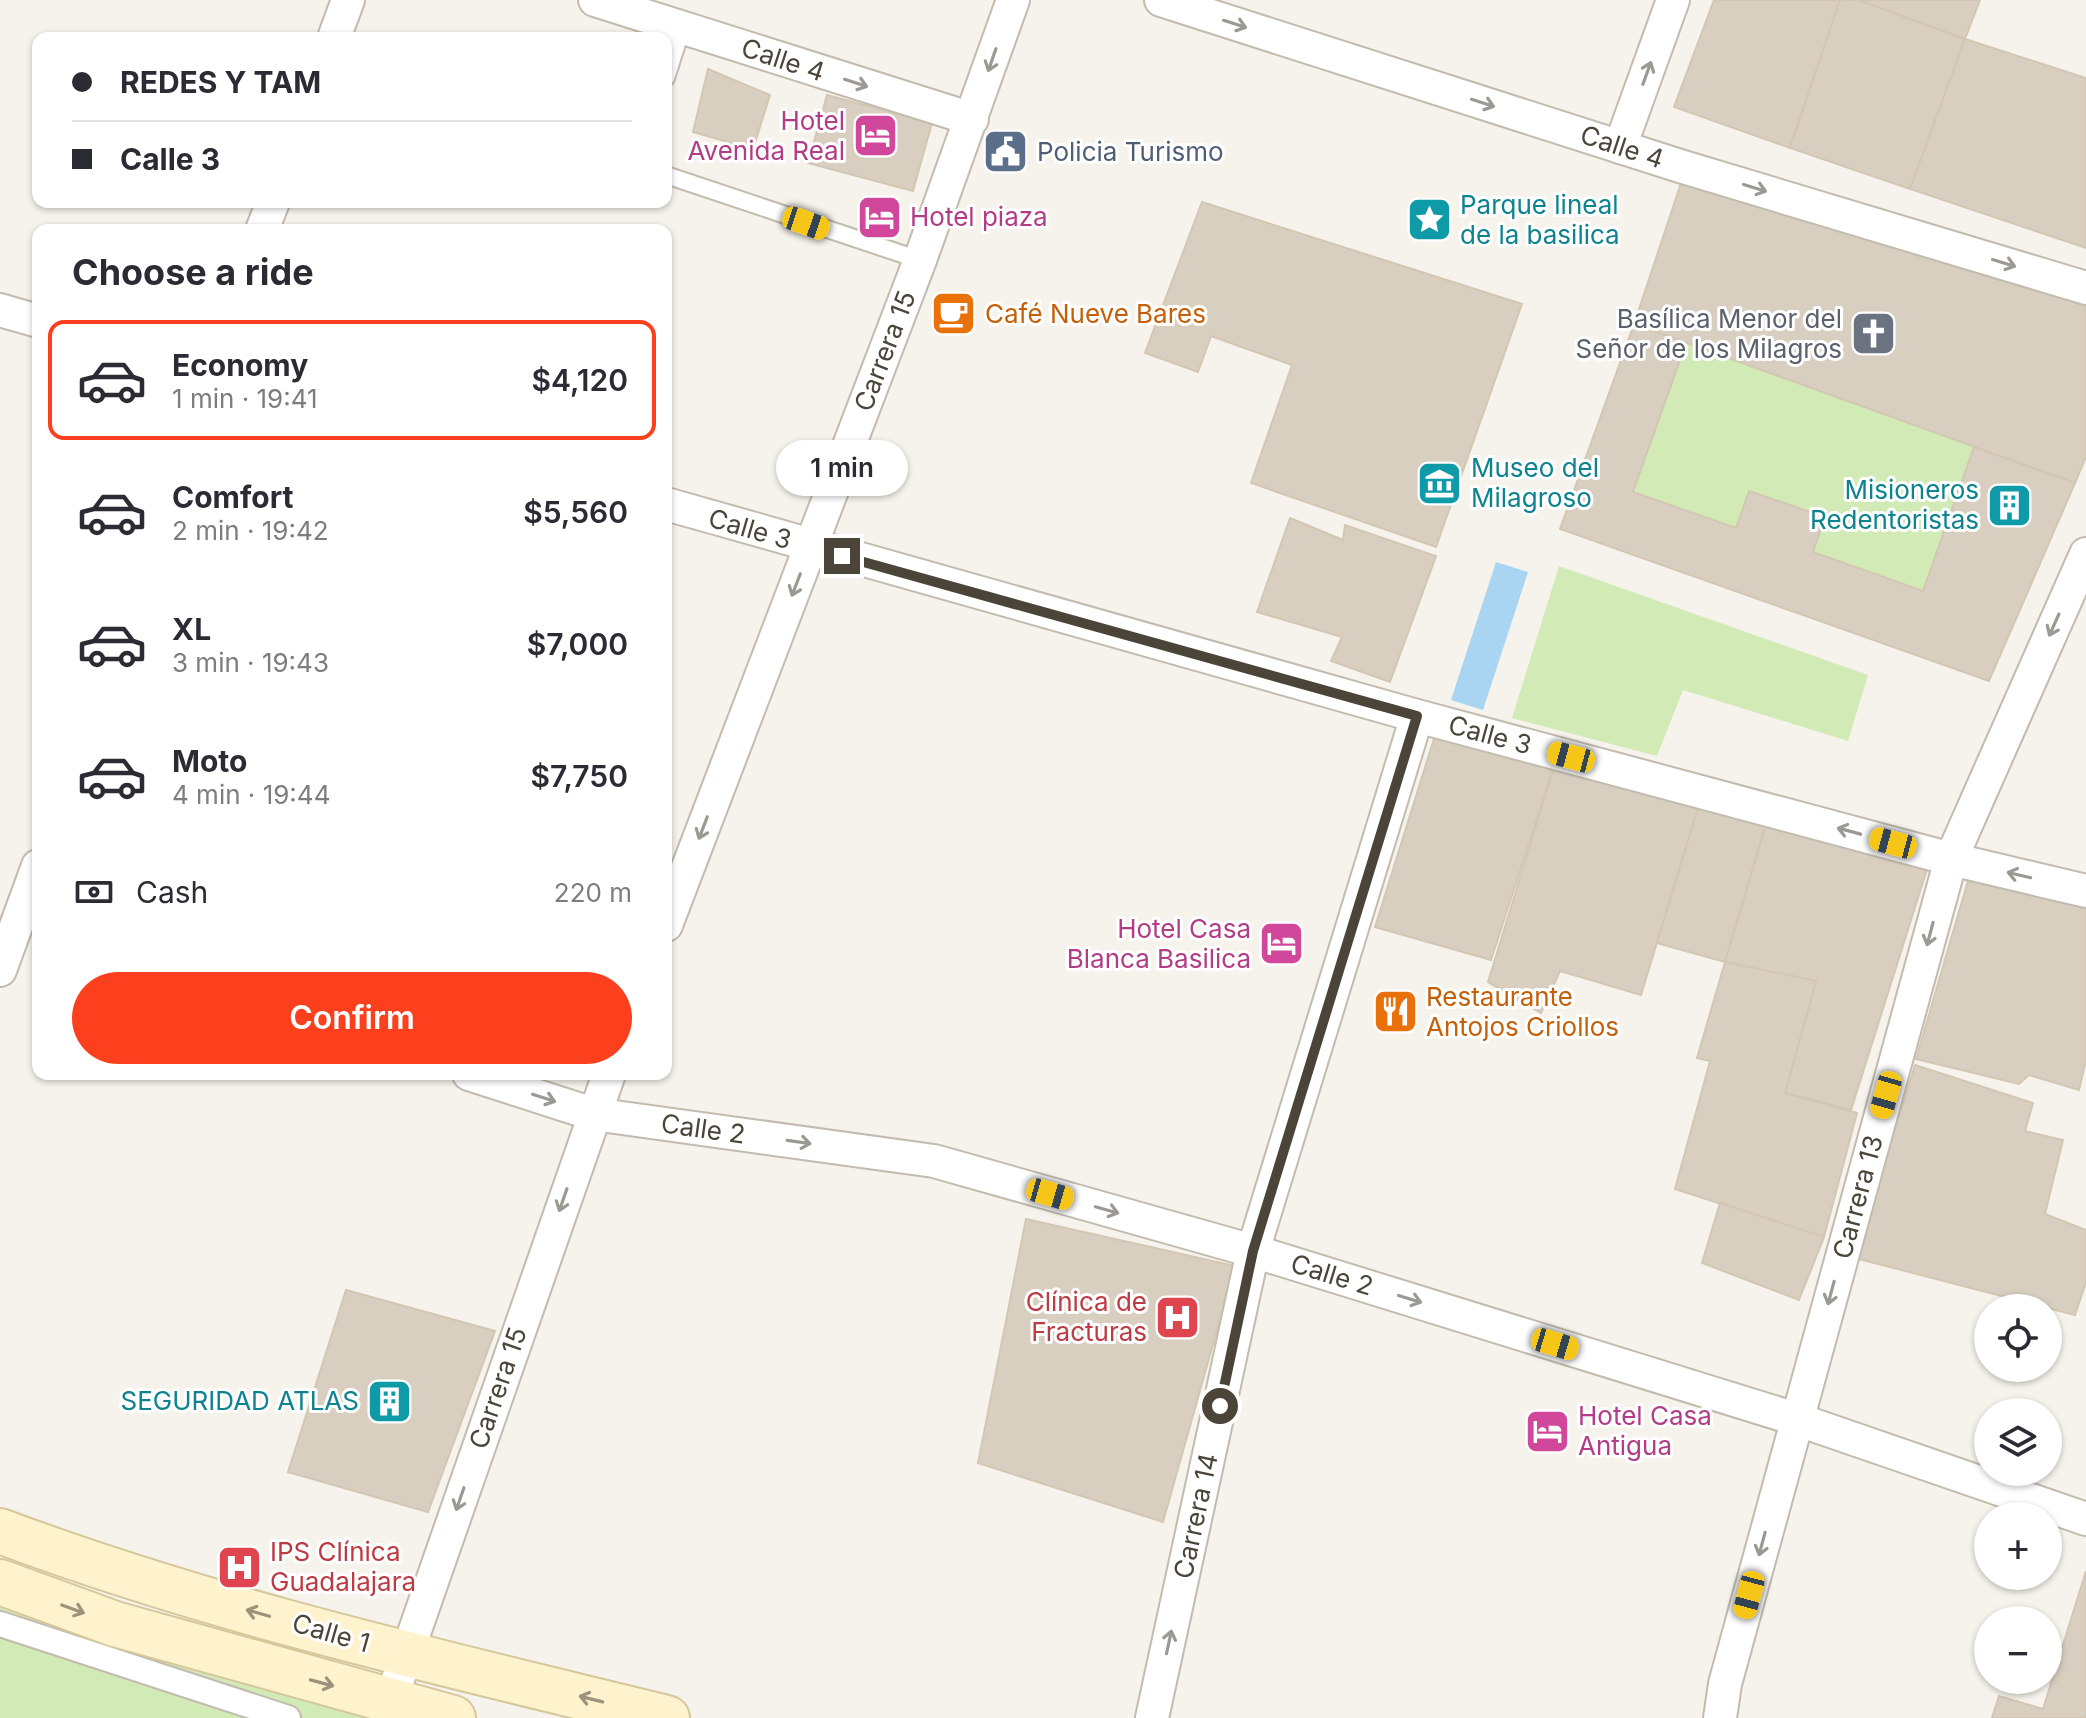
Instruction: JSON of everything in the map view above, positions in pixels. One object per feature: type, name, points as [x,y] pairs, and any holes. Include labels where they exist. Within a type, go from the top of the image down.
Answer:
[{"type":"main road","name":"Calle 1","points":[[0,1531],[90,1565],[406,1654],[667,1718]]},
{"type":"main road","name":"Calle 1","points":[[0,1582],[115,1624],[420,1712]]},
{"type":"street","points":[[336,32],[348,0]]},
{"type":"street","name":"Calle 4","points":[[595,0],[972,119]]},
{"type":"street","name":"Carrera 15","points":[[672,909],[920,260],[1013,0]]},
{"type":"street","name":"Calle 4","points":[[1161,0],[1620,147],[2086,288]]},
{"type":"street","points":[[1620,147],[1673,0]]},
{"type":"street","points":[[0,310],[32,319]]},
{"type":"street","name":"Calle 3","points":[[672,506],[1417,716],[1951,859],[2086,891]]},
{"type":"street","name":"Carrera 13","points":[[1720,1718],[1725,1684],[1796,1419],[1951,859],[2086,554]]},
{"type":"street","name":"Carrera 14","points":[[1152,1718],[1253,1251],[1417,716]]},
{"type":"street","points":[[0,970],[32,881]]},
{"type":"street","name":"Calle 2","points":[[488,1080],[593,1114],[934,1161],[1253,1251],[1796,1419],[2086,1519]]},
{"type":"street","name":"Carrera 15","points":[[420,1712],[406,1654],[607,1080]]},
{"type":"street","points":[[0,1624],[288,1718]]},
{"type":"lane","points":[[672,59],[682,28]]},
{"type":"lane","points":[[672,177],[920,260]]},
{"type":"green space","points":[[1686,343],[1974,447],[1923,591],[1813,552],[1824,517],[1750,491],[1736,528],[1633,492]]},
{"type":"green space","points":[[1559,566],[1868,675],[1848,741],[1683,690],[1657,756],[1512,718]]},
{"type":"green space","points":[[0,1569],[409,1718],[0,1718]]},
{"type":"water","points":[[1496,562],[1528,572],[1483,710],[1451,700]]},
{"type":"building","points":[[1714,0],[1840,0],[1790,148],[1674,107]]},
{"type":"building","points":[[1840,0],[1859,0],[1965,39],[1910,189],[1790,148]]},
{"type":"building","points":[[1859,0],[1980,0],[1965,39]]},
{"type":"building","points":[[1965,39],[2086,78],[2086,248],[1910,189]]},
{"type":"building","points":[[708,69],[770,95],[753,149],[693,132]]},
{"type":"building","points":[[827,95],[932,123],[913,191],[808,163]]},
{"type":"building","name":"Basílica Menor del Señor de los Milagros","points":[[1684,174],[2086,295],[2086,457],[2075,483],[1634,324]]},
{"type":"building","points":[[1202,202],[1522,304],[1436,547],[1251,483],[1292,365],[1211,336],[1198,372],[1145,353]]},
{"type":"building","name":"Misioneros Redentoristas","points":[[1634,324],[1686,343],[1633,492],[1736,528],[1749,491],[1825,517],[1813,552],[1923,591],[1974,447],[2075,483],[1989,681],[1560,529]]},
{"type":"building","points":[[1290,518],[1343,540],[1345,525],[1436,556],[1390,682],[1331,661],[1342,637],[1257,612]]},
{"type":"building","points":[[1438,726],[1557,757],[1491,960],[1375,927]]},
{"type":"building","points":[[1557,757],[1701,798],[1641,995],[1560,971],[1541,1013],[1488,982]]},
{"type":"building","points":[[1701,798],[1767,821],[1725,962],[1657,943]]},
{"type":"building","points":[[1767,821],[1929,863],[1851,1110],[1785,1093],[1816,981],[1725,962]]},
{"type":"building","points":[[1970,874],[2086,903],[2086,1060],[2079,1090],[2029,1075],[2019,1084],[1916,1059]]},
{"type":"building","points":[[1725,962],[1816,981],[1785,1093],[1857,1113],[1824,1237],[1675,1189],[1710,1061],[1697,1058]]},
{"type":"building","points":[[1915,1065],[2033,1103],[2025,1131],[2063,1140],[2045,1214],[2086,1230],[2086,1282],[2075,1315],[2062,1312],[2062,1294],[1994,1294],[1855,1258]]},
{"type":"building","points":[[1720,1203],[1824,1237],[1799,1300],[1702,1263]]},
{"type":"building","points":[[1026,1219],[1235,1266],[1163,1522],[978,1463]]},
{"type":"building","name":"SEGURIDAD ATLAS","points":[[346,1290],[495,1331],[428,1512],[288,1472]]},
{"type":"building","points":[[2086,1571],[2086,1718],[1992,1718],[1999,1696],[2043,1709],[2048,1694],[2062,1694],[2062,1648]]},
{"type":"place","name":"Hotel Avenida Real","points":[[876,136]]},
{"type":"place","name":"Policia Turismo","points":[[1006,152]]},
{"type":"place","name":"Hotel piaza","points":[[879,217]]},
{"type":"place","name":"Parque lineal de la basilica","points":[[1429,220]]},
{"type":"place","name":"Café Nueve Bares","points":[[954,314]]},
{"type":"place","name":"Basílica Menor del Señor de los Milagros","points":[[1873,334]]},
{"type":"place","name":"Museo del Milagroso","points":[[1440,483]]},
{"type":"place","name":"Misioneros Redentoristas","points":[[2010,505]]},
{"type":"place","name":"Hotel Casa Blanca Basilica","points":[[1282,944]]},
{"type":"place","name":"Restaurante Antojos Criollos","points":[[1395,1012]]},
{"type":"place","name":"Clínica de Fracturas","points":[[1178,1317]]},
{"type":"place","name":"SEGURIDAD ATLAS","points":[[390,1401]]},
{"type":"place","name":"Hotel Casa Antigua","points":[[1547,1431]]},
{"type":"place","name":"IPS Clínica Guadalajara","points":[[239,1567]]},
{"type":"route","points":[[842,556],[1417,716],[1253,1251],[1220,1406]]}]
